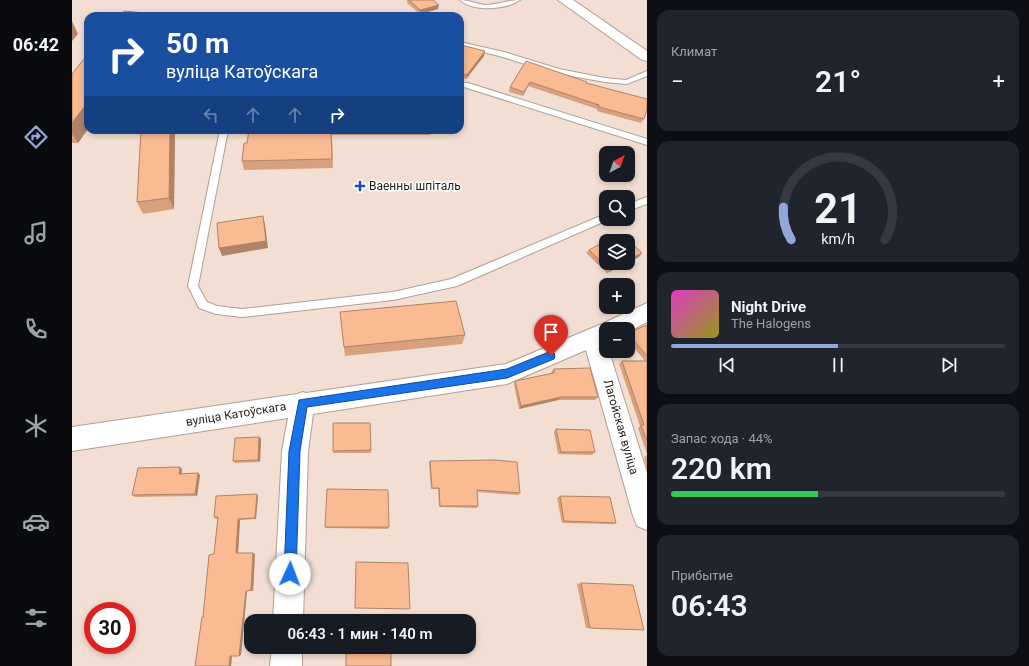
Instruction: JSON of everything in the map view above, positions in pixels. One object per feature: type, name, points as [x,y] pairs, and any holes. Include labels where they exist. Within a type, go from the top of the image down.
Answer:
[{"type":"street","points":[[564,0],[647,57]]},
{"type":"street","name":"вуліца Катоўскага","points":[[627,322],[647,312]]},
{"type":"street","name":"вуліца Катоўскага","points":[[72,439],[303,403],[507,374],[599,335]]},
{"type":"street","name":"Лагойская вуліца","points":[[610,358],[647,516]]},
{"type":"street","points":[[288,614],[295,451],[303,403]]},
{"type":"street","points":[[286,666],[287,654]]},
{"type":"lane","points":[[463,0],[471,5],[482,8],[498,6],[508,1],[518,0]]},
{"type":"lane","points":[[464,45],[558,71],[605,80],[627,82],[647,73]]},
{"type":"lane","points":[[464,85],[647,142]]},
{"type":"lane","points":[[223,134],[193,286],[203,305],[216,310],[242,314],[393,296],[453,283],[599,220]]},
{"type":"lane","points":[[635,205],[647,200]]},
{"type":"building","points":[[409,0],[433,0],[439,5],[420,10]]},
{"type":"building","points":[[464,46],[485,51],[467,75],[464,74]]},
{"type":"building","points":[[84,59],[84,107],[72,123],[72,74]]},
{"type":"building","points":[[526,61],[587,82],[586,83],[647,99],[647,109],[644,119],[599,107],[599,105],[530,82],[524,92],[510,87]]},
{"type":"building","points":[[141,134],[170,134],[169,198],[137,202]]},
{"type":"building","points":[[248,134],[331,134],[332,159],[242,161],[244,143],[247,143]]},
{"type":"building","points":[[263,216],[266,241],[219,248],[217,223]]},
{"type":"building","points":[[599,245],[599,260],[589,250]]},
{"type":"building","points":[[635,247],[642,253],[635,256]]},
{"type":"building","points":[[456,301],[465,335],[344,347],[340,312]]},
{"type":"building","points":[[647,325],[647,356],[635,341],[635,330]]},
{"type":"building","points":[[622,361],[647,361],[647,441],[641,425],[644,425]]},
{"type":"building","points":[[590,368],[598,397],[561,397],[521,406],[515,381],[554,373],[554,369]]},
{"type":"building","points":[[333,423],[370,423],[371,450],[333,451]]},
{"type":"building","points":[[556,429],[590,430],[595,452],[561,452]]},
{"type":"building","points":[[259,437],[258,460],[233,461],[235,438]]},
{"type":"building","points":[[495,460],[517,462],[520,493],[477,490],[478,506],[440,506],[439,488],[432,488],[430,461]]},
{"type":"building","points":[[180,467],[179,474],[198,473],[195,494],[132,495],[138,468]]},
{"type":"building","points":[[327,489],[388,490],[389,527],[325,527]]},
{"type":"building","points":[[257,494],[255,518],[238,519],[236,553],[253,553],[251,590],[246,591],[239,656],[230,656],[229,666],[195,666],[203,617],[209,555],[214,554],[218,517],[214,517],[216,496]]},
{"type":"building","points":[[560,496],[610,497],[616,523],[564,521]]},
{"type":"building","points":[[356,562],[408,563],[410,609],[355,608]]},
{"type":"building","points":[[581,583],[633,585],[644,630],[590,628]]},
{"type":"building","points":[[346,654],[391,654],[391,666],[346,666]]},
{"type":"place","name":"Ваенны шпіталь","points":[[360,186]]},
{"type":"route","points":[[290,574],[295,451],[303,403],[507,374],[551,356]]}]
